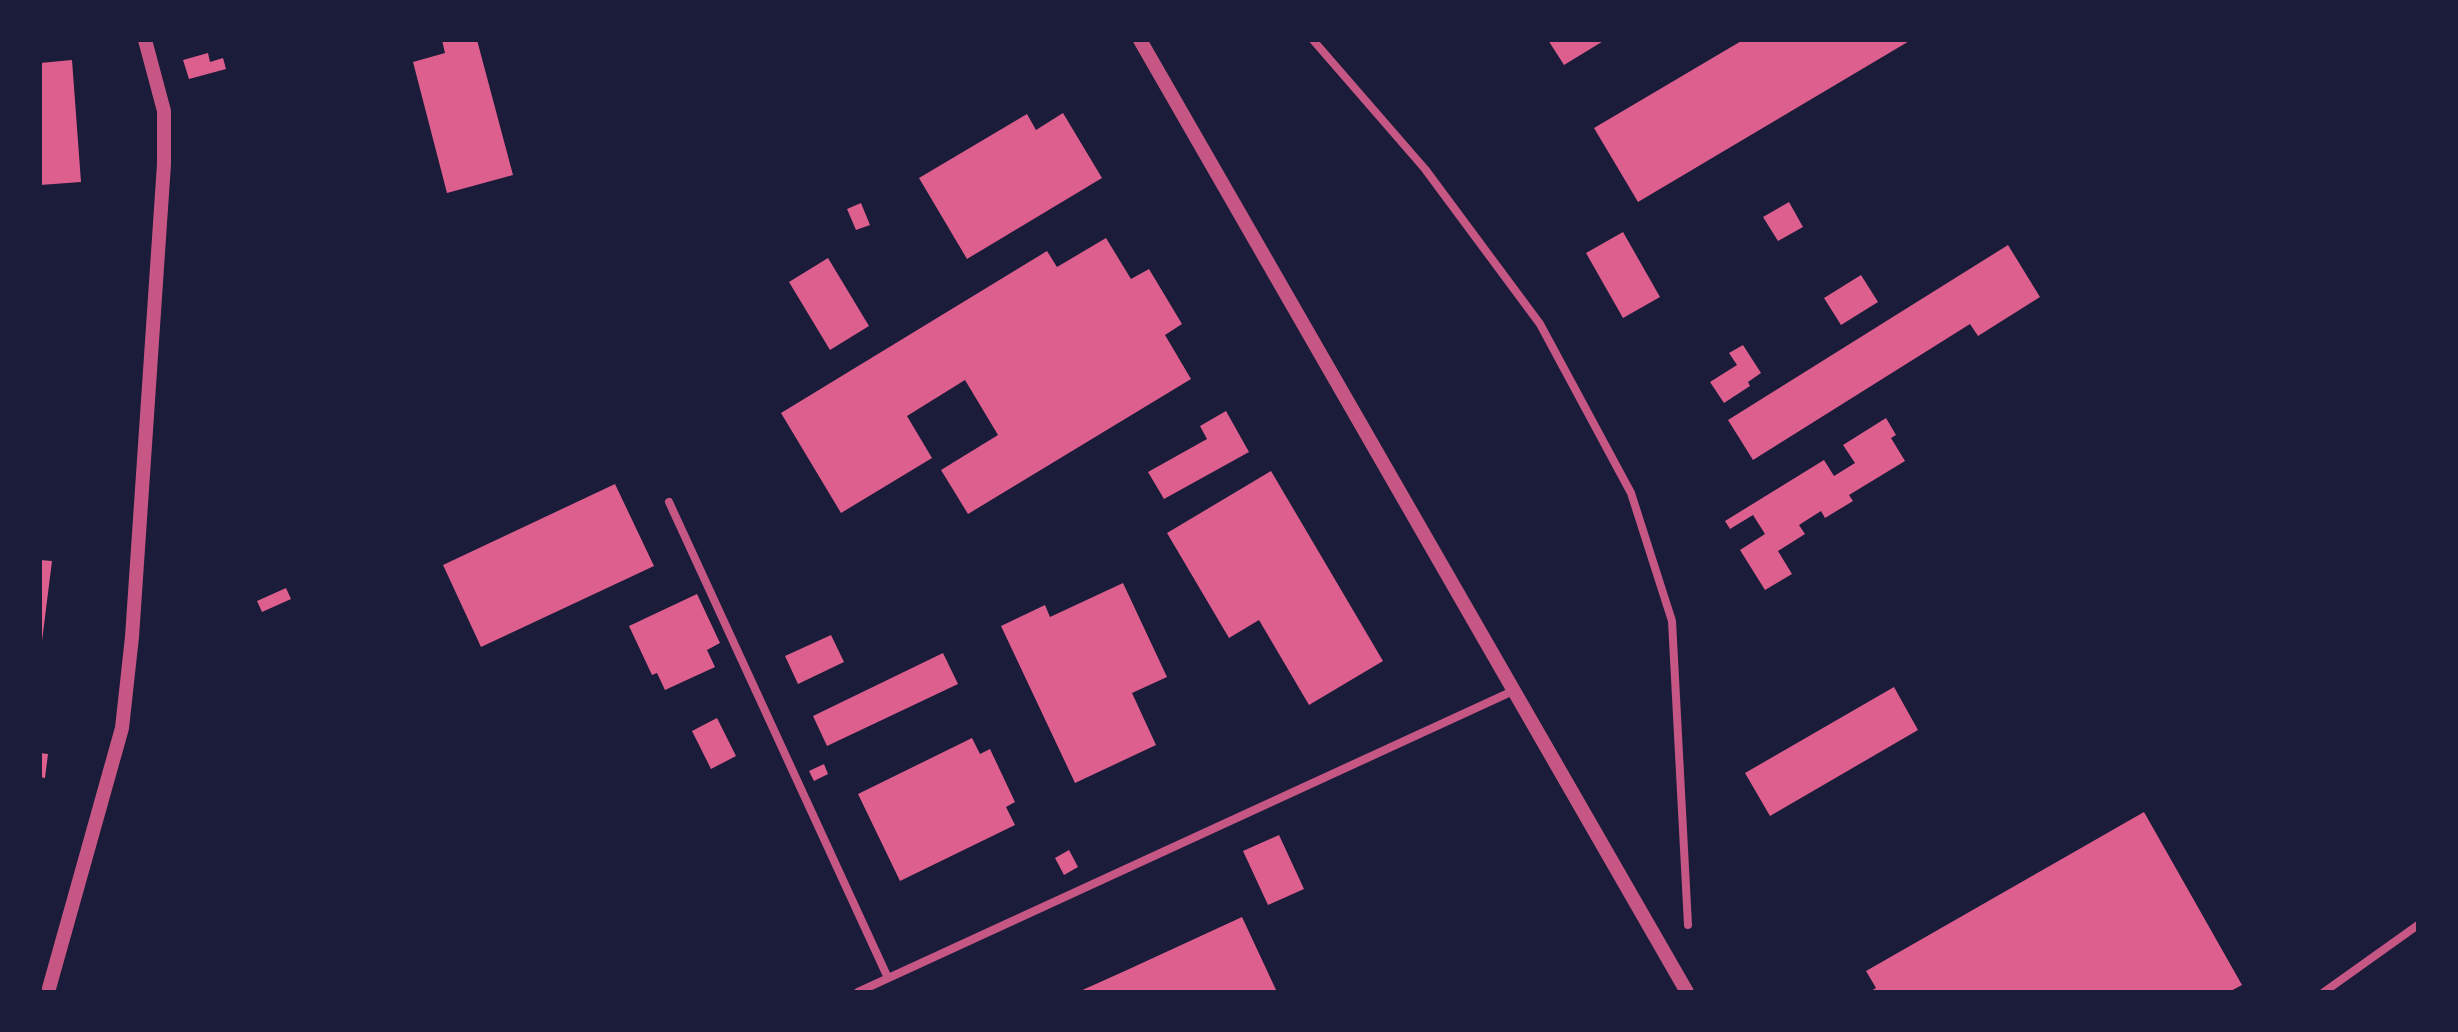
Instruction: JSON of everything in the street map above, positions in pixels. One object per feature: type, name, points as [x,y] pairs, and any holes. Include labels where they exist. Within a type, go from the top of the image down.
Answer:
[{"type":"street","points":[[48,992],[122,728],[132,637],[164,164],[164,111],[145,40]]},
{"type":"street","points":[[1140,40],[1687,992]]},
{"type":"street","points":[[1313,40],[1425,169],[1540,324],[1631,493],[1672,621],[1688,925]]},
{"type":"street","points":[[669,502],[888,978]]},
{"type":"street","points":[[858,992],[1513,691]]},
{"type":"street","points":[[2324,992],[2418,925]]},
{"type":"building","points":[[442,40],[477,40],[513,175],[447,193],[413,62],[445,53]]},
{"type":"building","points":[[1548,40],[1605,40],[1564,65]]},
{"type":"building","points":[[1743,40],[1911,40],[1638,202],[1594,128]]},
{"type":"building","points":[[208,53],[210,62],[223,58],[226,69],[189,79],[183,60]]},
{"type":"building","points":[[72,60],[81,182],[40,185],[40,63]]},
{"type":"building","points":[[1063,113],[1102,178],[967,259],[919,178],[1027,114],[1036,130]]},
{"type":"building","points":[[1789,202],[1803,227],[1778,241],[1763,217]]},
{"type":"building","points":[[861,203],[870,225],[856,230],[847,209]]},
{"type":"building","points":[[1623,232],[1660,297],[1623,318],[1586,253]]},
{"type":"building","points":[[1106,238],[1131,279],[1149,269],[1182,324],[1165,335],[1191,379],[968,514],[941,470],[998,435],[965,380],[907,416],[932,458],[841,513],[781,413],[1047,251],[1057,267]]},
{"type":"building","points":[[2008,245],[2040,297],[1978,336],[1970,324],[1753,460],[1728,420]]},
{"type":"building","points":[[828,258],[869,326],[830,350],[789,282]]},
{"type":"building","points":[[1861,275],[1878,302],[1841,325],[1824,298]]},
{"type":"building","points":[[1743,345],[1761,373],[1748,382],[1750,386],[1724,403],[1710,382],[1737,365],[1729,353]]},
{"type":"building","points":[[1226,411],[1249,452],[1164,499],[1148,472],[1207,439],[1200,426]]},
{"type":"building","points":[[1886,418],[1896,435],[1891,438],[1905,461],[1849,495],[1853,501],[1825,518],[1821,511],[1799,525],[1805,534],[1778,551],[1792,574],[1765,590],[1740,550],[1765,534],[1753,515],[1730,529],[1725,521],[1824,460],[1834,476],[1855,463],[1843,445]]},
{"type":"building","points":[[1271,471],[1383,661],[1309,705],[1259,620],[1229,638],[1167,533]]},
{"type":"building","points":[[615,484],[654,566],[481,647],[443,565]]},
{"type":"building","points":[[40,560],[52,561],[42,641],[40,641]]},
{"type":"building","points":[[1123,583],[1167,677],[1132,693],[1156,745],[1075,783],[1001,626],[1045,605],[1050,617]]},
{"type":"building","points":[[286,588],[291,599],[262,612],[257,601]]},
{"type":"building","points":[[697,594],[720,643],[707,650],[715,667],[665,690],[657,673],[652,675],[629,626]]},
{"type":"building","points":[[831,635],[844,662],[798,684],[785,656]]},
{"type":"building","points":[[943,653],[958,684],[827,746],[813,716]]},
{"type":"building","points":[[1894,687],[1918,730],[1770,816],[1745,773]]},
{"type":"building","points":[[717,718],[736,756],[711,769],[692,731]]},
{"type":"building","points":[[972,738],[980,754],[990,749],[1015,802],[1006,807],[1015,825],[900,881],[858,794]]},
{"type":"building","points":[[40,753],[48,754],[45,778],[40,777]]},
{"type":"building","points":[[824,764],[828,774],[814,781],[809,771]]},
{"type":"building","points":[[2144,812],[2242,985],[2229,992],[1869,992],[1876,988],[1866,971]]},
{"type":"building","points":[[1279,835],[1304,889],[1268,905],[1243,851]]},
{"type":"building","points":[[1069,850],[1078,867],[1064,875],[1055,858]]},
{"type":"building","points":[[1242,917],[1277,992],[1078,992],[1127,970]]}]
